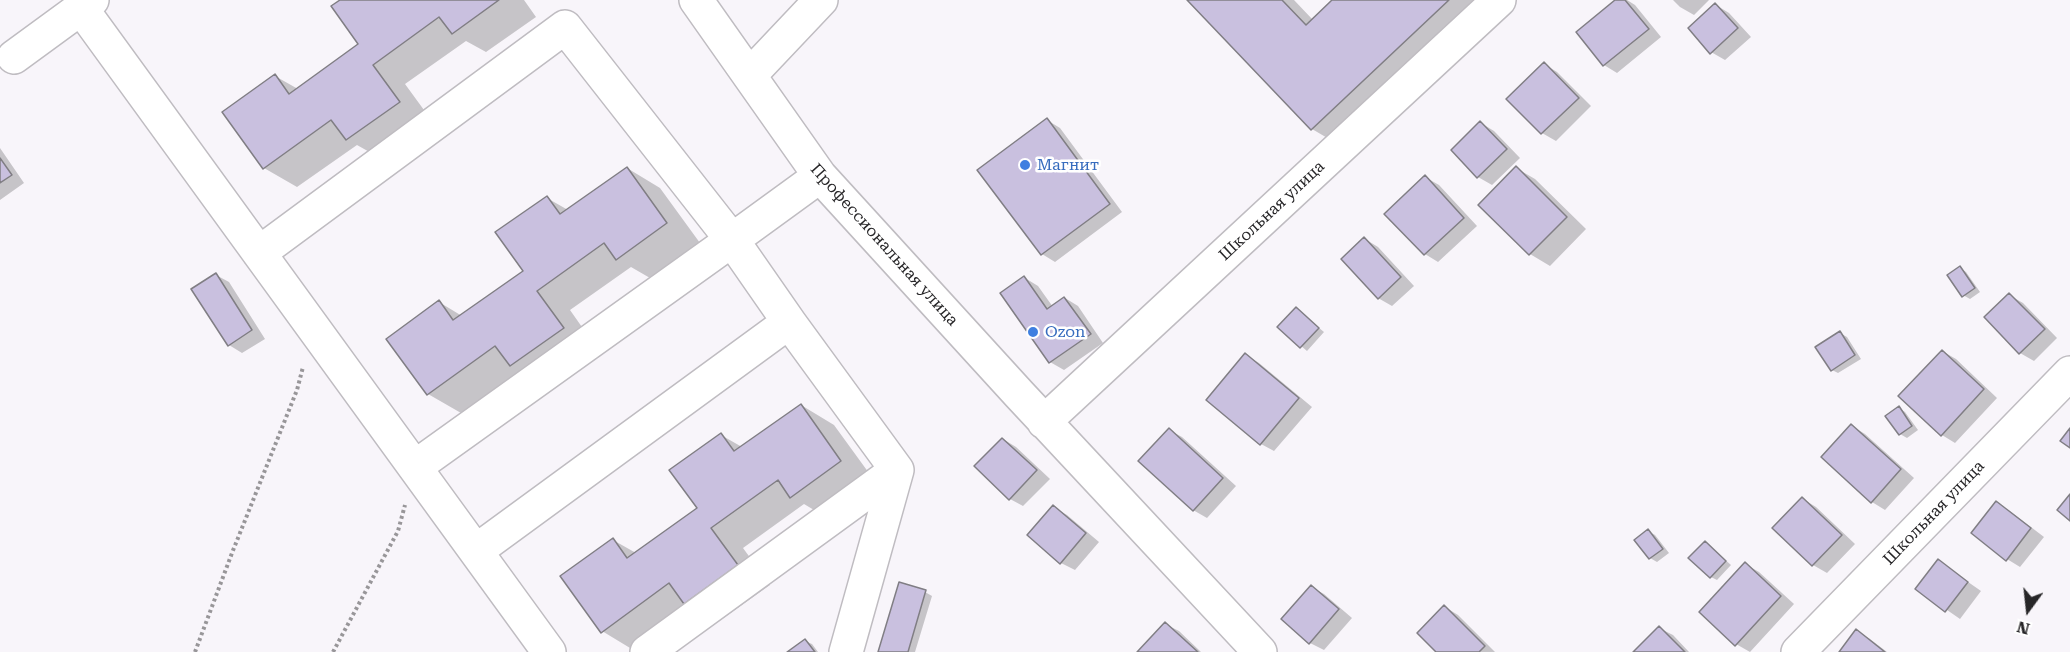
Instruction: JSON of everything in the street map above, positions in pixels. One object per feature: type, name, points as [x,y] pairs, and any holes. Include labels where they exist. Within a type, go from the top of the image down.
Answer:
[{"type":"street","name":"Профессиональная улица","points":[[696,0],[820,176],[1044,422],[1260,652]]},
{"type":"street","points":[[750,75],[820,0]]},
{"type":"street","name":"Школьная улица","points":[[1044,422],[1499,0]]},
{"type":"street","points":[[14,57],[87,4],[260,253],[549,652]]},
{"type":"street","points":[[260,253],[565,27],[732,240],[897,470]]},
{"type":"street","points":[[415,467],[820,176]]},
{"type":"street","points":[[476,551],[789,322]]},
{"type":"street","name":"Школьная улица","points":[[1797,652],[2070,373]]},
{"type":"street","points":[[646,652],[897,470]]},
{"type":"street","points":[[846,652],[897,470]]},
{"type":"path","points":[[195,652],[297,390],[314,328]]},
{"type":"path","points":[[333,652],[398,531],[415,467]]},
{"type":"building","points":[[340,0],[499,0],[452,34],[439,17],[373,65],[400,102],[346,140],[331,120],[263,169],[222,112],[275,74],[289,94],[358,44],[331,6]]},
{"type":"building","points":[[1187,0],[1282,0],[1306,25],[1332,0],[1449,0],[1311,130]]},
{"type":"building","points":[[1615,0],[1625,0],[1649,29],[1603,66],[1576,32]]},
{"type":"building","points":[[1715,3],[1738,28],[1710,54],[1688,28]]},
{"type":"building","points":[[1544,62],[1579,98],[1541,134],[1506,99]]},
{"type":"building","points":[[1047,118],[1110,204],[1041,255],[977,170]]},
{"type":"building","points":[[1480,121],[1507,149],[1477,178],[1451,150]]},
{"type":"building","points":[[0,158],[12,175],[0,183]]},
{"type":"building","points":[[1516,166],[1567,217],[1529,255],[1478,205]]},
{"type":"building","points":[[627,167],[667,223],[616,260],[604,243],[537,291],[564,328],[510,366],[495,346],[427,395],[386,339],[439,300],[453,320],[523,271],[495,232],[547,196],[560,214]]},
{"type":"building","points":[[1425,175],[1464,218],[1424,255],[1384,214]]},
{"type":"building","points":[[1364,237],[1401,277],[1378,299],[1341,259]]},
{"type":"building","points":[[1960,266],[1975,288],[1962,297],[1947,275]]},
{"type":"building","points":[[216,273],[252,330],[228,346],[191,289]]},
{"type":"building","points":[[1024,276],[1047,309],[1064,297],[1091,334],[1049,363],[1000,293]]},
{"type":"building","points":[[2009,293],[2045,329],[2019,354],[1984,317]]},
{"type":"building","points":[[1296,307],[1319,328],[1300,348],[1277,327]]},
{"type":"building","points":[[1840,331],[1855,355],[1831,371],[1815,347]]},
{"type":"building","points":[[1942,350],[1984,389],[1941,436],[1898,396]]},
{"type":"building","points":[[1245,353],[1299,398],[1260,445],[1206,400]]},
{"type":"building","points":[[801,404],[841,461],[790,498],[778,480],[711,528],[738,565],[684,604],[669,583],[601,633],[560,576],[613,538],[627,558],[697,508],[669,470],[721,433],[734,451]]},
{"type":"building","points":[[1899,406],[1912,426],[1899,435],[1885,416]]},
{"type":"building","points":[[1851,424],[1901,469],[1871,503],[1821,457]]},
{"type":"building","points":[[1169,428],[1223,478],[1193,511],[1138,461]]},
{"type":"building","points":[[2070,428],[2070,448],[2060,441]]},
{"type":"building","points":[[1002,438],[1037,470],[1009,500],[974,466]]},
{"type":"building","points":[[2070,494],[2070,521],[2057,510]]},
{"type":"building","points":[[1802,497],[1842,535],[1812,566],[1772,528]]},
{"type":"building","points":[[1996,501],[2031,528],[2006,561],[1971,533]]},
{"type":"building","points":[[1053,505],[1086,533],[1060,564],[1027,535]]},
{"type":"building","points":[[1648,529],[1663,549],[1649,559],[1634,540]]},
{"type":"building","points":[[1705,541],[1726,561],[1710,578],[1688,558]]},
{"type":"building","points":[[1938,559],[1968,582],[1945,612],[1915,589]]},
{"type":"building","points":[[1745,562],[1781,596],[1735,646],[1699,612]]},
{"type":"building","points":[[899,582],[926,590],[908,652],[878,652]]},
{"type":"building","points":[[1311,585],[1339,609],[1309,644],[1281,619]]},
{"type":"building","points":[[1444,605],[1485,646],[1479,652],[1436,652],[1417,633]]},
{"type":"building","points":[[1165,622],[1198,652],[1137,652]]},
{"type":"building","points":[[1659,626],[1685,652],[1633,652]]},
{"type":"building","points":[[1856,629],[1885,652],[1839,652]]},
{"type":"building","points":[[805,639],[815,652],[787,652]]},
{"type":"place","name":"Магнит","points":[[1025,165]]},
{"type":"place","name":"Ozon","points":[[1033,332]]}]
